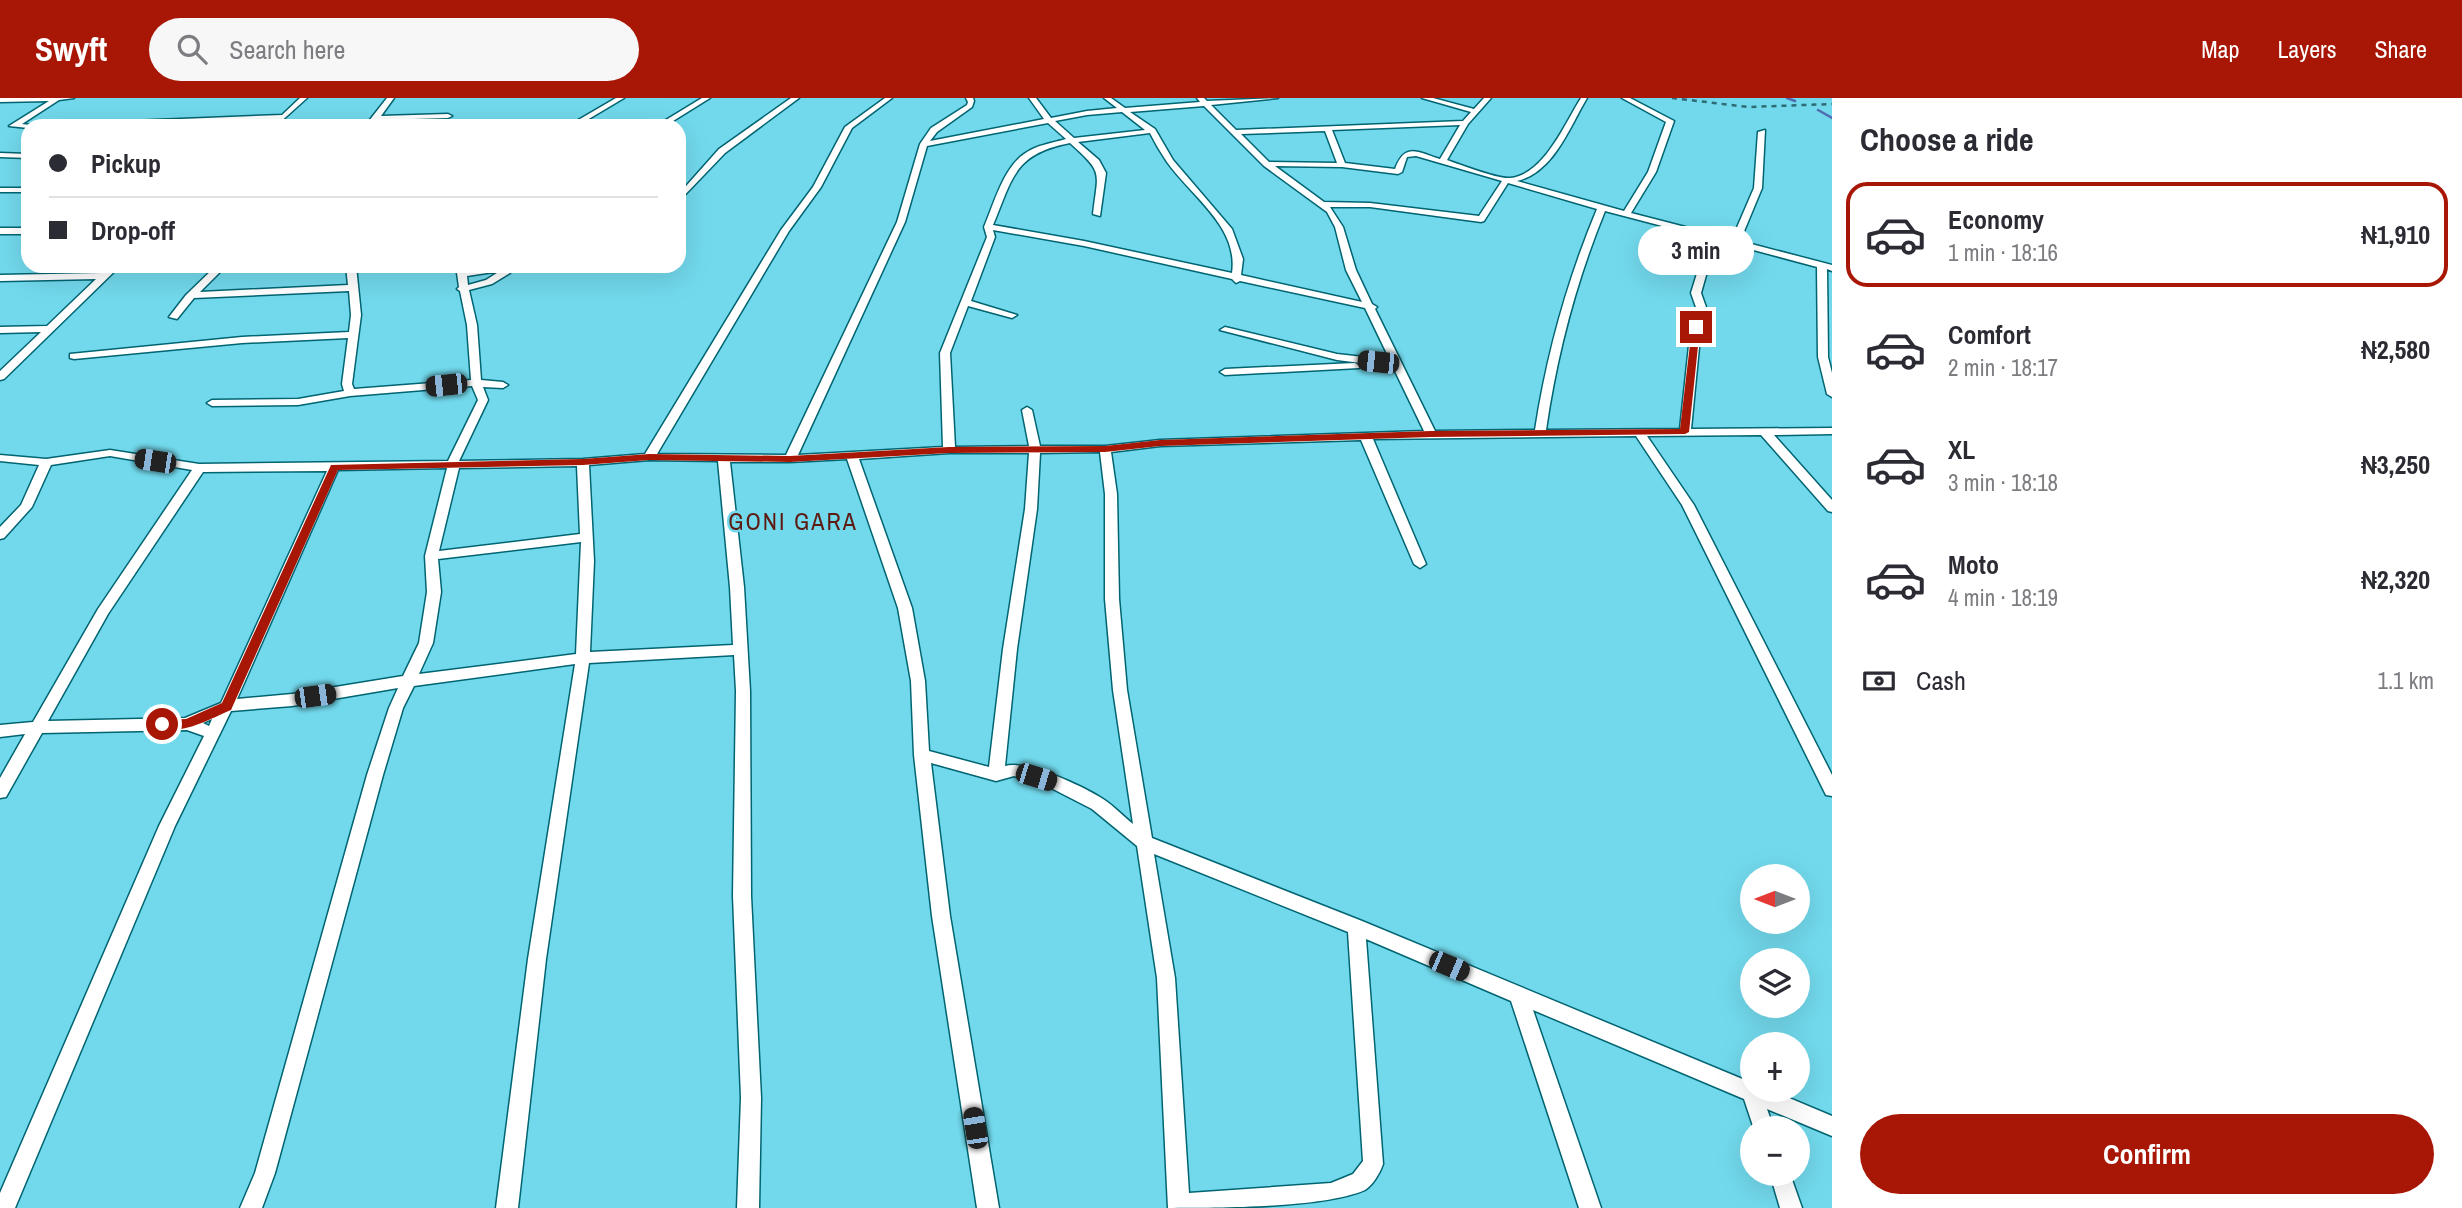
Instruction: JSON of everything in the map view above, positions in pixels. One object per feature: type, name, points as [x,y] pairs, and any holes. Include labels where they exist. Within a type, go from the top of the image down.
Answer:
[{"type":"street","points":[[0,100],[71,98]]},
{"type":"street","points":[[228,119],[284,117],[304,98]]},
{"type":"street","points":[[375,118],[391,98]]},
{"type":"street","points":[[584,119],[621,98]]},
{"type":"street","points":[[672,119],[707,98]]},
{"type":"street","points":[[686,191],[722,151],[796,98]]},
{"type":"street","points":[[649,457],[785,230],[817,187],[849,127],[889,98]]},
{"type":"street","points":[[790,459],[901,222],[924,144],[934,131],[970,106],[972,102],[969,98]]},
{"type":"street","points":[[1032,98],[1049,120],[1096,162],[1102,173],[1097,214]]},
{"type":"street","points":[[1107,98],[1152,131],[1170,161],[1228,229],[1239,259],[1236,280]]},
{"type":"street","points":[[924,144],[1049,120],[1203,101],[1275,98]]},
{"type":"street","points":[[1425,98],[1474,111]]},
{"type":"street","points":[[1443,160],[1465,123],[1488,98]]},
{"type":"street","points":[[1506,181],[1526,179],[1552,152],[1584,98]]},
{"type":"street","points":[[1625,98],[1670,121],[1653,172],[1627,213]]},
{"type":"street","points":[[24,119],[58,99]]},
{"type":"street","points":[[1203,101],[1267,164],[1324,204],[1339,227],[1351,270],[1431,434]]},
{"type":"street","points":[[375,118],[448,116]]},
{"type":"street","points":[[21,121],[9,128],[21,127]]},
{"type":"street","points":[[1235,132],[1465,123]]},
{"type":"street","points":[[1327,127],[1342,164]]},
{"type":"street","points":[[949,450],[945,352],[991,237],[988,227],[1024,157],[1074,141],[1152,131]]},
{"type":"street","points":[[1735,242],[1758,188],[1762,132]]},
{"type":"street","points":[[0,155],[21,156]]},
{"type":"street","points":[[1267,164],[1342,164],[1398,172],[1404,155],[1443,160],[1602,208],[1827,267],[1823,357],[1832,394]]},
{"type":"street","points":[[1324,204],[1370,205],[1481,219],[1506,181]]},
{"type":"street","points":[[0,190],[21,190]]},
{"type":"street","points":[[1540,434],[1551,358],[1568,296],[1575,271],[1602,208]]},
{"type":"street","points":[[988,227],[1108,246],[1236,280],[1371,307]]},
{"type":"street","points":[[0,231],[21,231]]},
{"type":"street","points":[[1685,432],[1696,327],[1702,310],[1696,293],[1713,236]]},
{"type":"street","points":[[0,377],[107,273]]},
{"type":"street","points":[[174,317],[182,303],[194,295],[215,273]]},
{"type":"street","points":[[350,393],[348,384],[355,335],[352,273]]},
{"type":"street","points":[[251,1208],[265,1173],[375,775],[396,708],[426,643],[434,592],[431,556],[453,464],[483,400],[474,383],[472,322],[462,289],[461,273]]},
{"type":"street","points":[[462,289],[489,282],[504,273]]},
{"type":"street","points":[[0,278],[103,276]]},
{"type":"street","points":[[194,295],[355,288]]},
{"type":"street","points":[[965,302],[1012,315]]},
{"type":"street","points":[[0,330],[48,329]]},
{"type":"street","points":[[1225,330],[1337,357],[1398,364]]},
{"type":"street","points":[[74,356],[242,340],[355,335]]},
{"type":"street","points":[[1225,372],[1398,364]]},
{"type":"street","points":[[212,404],[298,402],[350,393],[474,383],[503,385]]},
{"type":"street","points":[[996,775],[1010,649],[1031,509],[1035,448],[1027,411]]},
{"type":"street","points":[[0,458],[46,461],[110,453],[200,468],[334,467],[583,462],[649,457],[790,459],[949,450],[1105,449],[1160,443],[1431,434],[1832,431]]},
{"type":"street","points":[[1765,432],[1832,508]]},
{"type":"street","points":[[1640,433],[1688,505],[1832,790]]},
{"type":"street","points":[[1366,437],[1420,564]]},
{"type":"street","points":[[1105,449],[1111,494],[1112,599],[1120,690],[1166,978],[1179,1206],[1331,1193],[1360,1182],[1373,1164],[1356,927]]},
{"type":"street","points":[[852,456],[905,608],[918,681],[922,754],[941,916],[988,1208]]},
{"type":"street","points":[[724,460],[741,650],[742,896],[751,1098],[748,1208]]},
{"type":"street","points":[[0,535],[26,507],[46,461]]},
{"type":"street","points":[[507,1208],[537,959],[583,658],[587,537],[583,462]]},
{"type":"street","points":[[4,1208],[167,826],[227,706],[334,467]]},
{"type":"street","points":[[0,792],[103,612],[200,468]]},
{"type":"street","points":[[431,556],[587,537]]},
{"type":"street","points":[[187,724],[227,706],[292,700],[408,681],[583,658],[741,650]]},
{"type":"street","points":[[0,732],[37,727],[187,724],[213,733]]},
{"type":"street","points":[[922,754],[996,775],[1014,770],[1058,784],[1098,804],[1145,843],[1356,927],[1740,1088]]},
{"type":"street","points":[[1519,996],[1590,1208]]},
{"type":"street","points":[[1774,1102],[1832,1126]]},
{"type":"street","points":[[1784,1186],[1791,1208]]},
{"type":"waterway","points":[[1787,98],[1795,101]]},
{"type":"waterway","points":[[1818,110],[1832,118]]},
{"type":"railway","points":[[1672,98],[1748,107],[1832,104]]},
{"type":"district","name":"GONI GARA","points":[[793,522]]},
{"type":"route","points":[[162,724],[187,724],[227,706],[334,467],[583,462],[649,457],[790,459],[949,450],[1105,449],[1160,443],[1431,434],[1685,432],[1696,327]]}]
